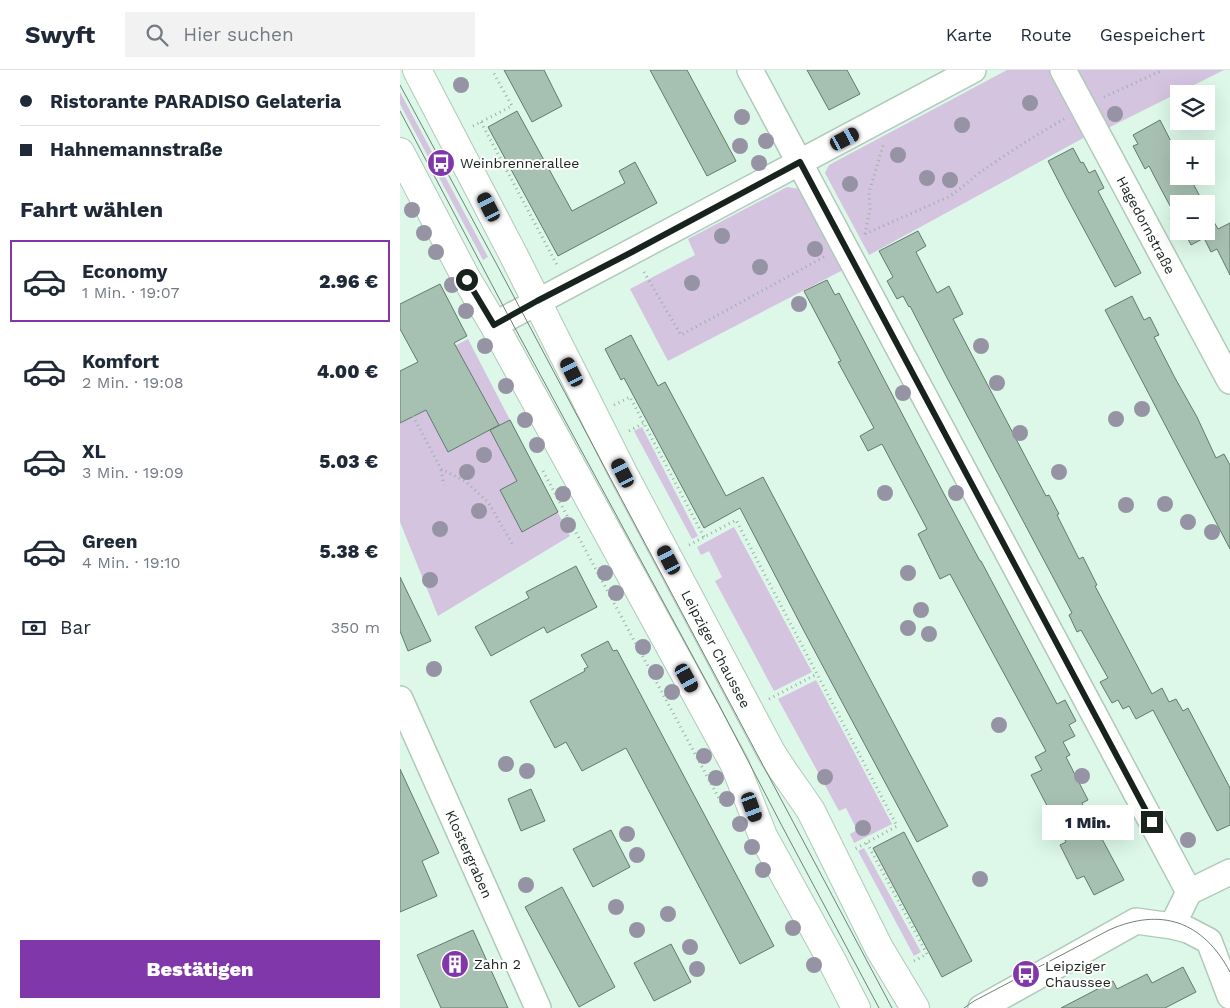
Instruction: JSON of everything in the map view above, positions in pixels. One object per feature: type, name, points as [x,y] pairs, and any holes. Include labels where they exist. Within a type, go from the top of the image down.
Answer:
[{"type":"main road","name":"Leipziger Chaussee","points":[[417,70],[537,301],[623,473],[771,752],[811,811],[879,948],[915,1008]]},
{"type":"main road","points":[[400,152],[466,278],[494,325],[735,765],[763,836],[856,1008]]},
{"type":"street","points":[[750,70],[800,162],[855,240],[1189,892]]},
{"type":"street","points":[[494,325],[973,70]]},
{"type":"street","name":"Hagedornstraße","points":[[1063,70],[1230,381]]},
{"type":"street","name":"Klostergraben","points":[[400,699],[538,1008]]},
{"type":"street","points":[[1172,926],[1189,892],[1230,872]]},
{"type":"street","points":[[981,1008],[1136,921],[1188,930],[1209,942],[1230,996]]},
{"type":"path","points":[[467,129],[512,106],[492,70]]},
{"type":"path","points":[[632,252],[681,335],[855,240],[953,195],[976,175],[1037,135],[1083,108],[1163,70]]},
{"type":"path","points":[[855,240],[870,209],[868,192],[895,112]]},
{"type":"path","points":[[481,122],[568,285]]},
{"type":"path","points":[[607,409],[630,396],[704,537]]},
{"type":"path","points":[[413,416],[441,469],[444,485]]},
{"type":"path","points":[[629,431],[644,423]]},
{"type":"path","points":[[539,463],[726,811]]},
{"type":"path","points":[[441,469],[465,481],[488,502],[513,545]]},
{"type":"path","points":[[698,541],[736,520],[897,826],[852,850]]},
{"type":"path","points":[[779,694],[817,674]]},
{"type":"path","points":[[866,843],[927,954],[913,962]]},
{"type":"shaded area","points":[[1007,70],[1051,70],[1087,136],[869,255],[825,173],[829,165]]},
{"type":"shaded area","points":[[1077,70],[1224,70],[1194,85],[1170,85],[1170,97],[1106,129]]},
{"type":"shaded area","points":[[400,92],[488,257],[483,260],[400,104]]},
{"type":"shaded area","points":[[787,187],[800,189],[843,270],[668,361],[630,289],[695,255],[688,239]]},
{"type":"shaded area","points":[[468,339],[570,536],[438,616],[400,522],[400,374]]},
{"type":"shaded area","points":[[642,427],[698,536],[692,539],[634,431]]},
{"type":"shaded area","points":[[734,527],[812,672],[774,691],[715,581],[722,577],[709,551],[701,555],[697,547]]},
{"type":"shaded area","points":[[816,680],[892,824],[854,843],[850,834],[857,830],[846,808],[839,811],[778,699]]},
{"type":"shaded area","points":[[864,848],[921,952],[914,956],[858,851]]},
{"type":"building","points":[[504,70],[544,70],[562,106],[532,122]]},
{"type":"building","points":[[650,70],[687,70],[736,161],[707,176]]},
{"type":"building","points":[[807,70],[847,70],[860,94],[829,110]]},
{"type":"building","points":[[517,111],[572,211],[625,183],[619,171],[635,162],[657,203],[558,256],[488,127]]},
{"type":"building","points":[[1160,120],[1170,140],[1170,185],[1194,185],[1199,195],[1170,195],[1170,206],[1149,166],[1145,169],[1133,146],[1138,144],[1133,135]]},
{"type":"building","points":[[1073,148],[1089,173],[1095,170],[1104,188],[1098,191],[1141,273],[1115,287],[1048,161]]},
{"type":"building","points":[[1230,223],[1230,275],[1217,249],[1211,252],[1205,240],[1215,240],[1215,224],[1218,229]]},
{"type":"building","points":[[918,231],[926,246],[916,252],[937,293],[949,286],[963,314],[953,319],[1046,496],[1049,495],[1059,514],[1057,515],[1079,559],[1083,557],[1097,585],[1095,586],[1152,694],[1162,688],[1169,702],[1176,699],[1183,711],[1188,708],[1230,788],[1230,825],[1217,831],[1153,710],[1136,719],[1129,706],[1123,709],[1118,700],[1112,703],[1100,682],[1108,678],[1081,630],[1077,632],[1069,615],[1072,613],[910,306],[903,296],[897,299],[887,281],[893,277],[879,251]]},
{"type":"building","points":[[1188,240],[1200,240],[1191,245]]},
{"type":"building","points":[[827,280],[835,295],[839,293],[1057,704],[1065,700],[1076,721],[1069,725],[1075,736],[1063,742],[1070,755],[1066,757],[1088,800],[1082,803],[1100,840],[1102,839],[1124,880],[1094,895],[1084,876],[1077,879],[1060,845],[1066,842],[1031,775],[1042,770],[1035,757],[1046,751],[950,574],[940,579],[918,534],[927,529],[882,444],[868,451],[860,436],[874,428],[838,362],[841,361],[804,291]]},
{"type":"building","points":[[440,284],[467,336],[454,343],[499,425],[448,452],[426,410],[400,423],[400,371],[418,362],[400,329],[400,304]]},
{"type":"building","points":[[1132,296],[1144,320],[1150,317],[1159,335],[1154,337],[1197,417],[1216,458],[1224,454],[1230,465],[1230,549],[1105,310]]},
{"type":"building","points":[[631,335],[658,386],[665,382],[726,496],[763,477],[948,826],[917,842],[740,508],[704,528],[624,378],[621,380],[605,349]]},
{"type":"building","points":[[510,420],[558,512],[522,532],[500,490],[517,481],[490,430]]},
{"type":"building","points":[[576,566],[597,607],[547,633],[544,627],[491,656],[475,627],[529,598],[526,592]]},
{"type":"building","points":[[400,577],[431,641],[408,651],[400,631]]},
{"type":"building","points":[[608,641],[613,651],[617,650],[774,946],[740,964],[626,748],[582,771],[566,742],[555,748],[530,701],[585,671],[584,669],[588,667],[581,655]]},
{"type":"building","points":[[400,769],[439,853],[422,861],[437,896],[400,912]]},
{"type":"building","points":[[531,789],[545,821],[521,831],[508,799]]},
{"type":"building","points":[[611,830],[630,867],[593,887],[573,849]]},
{"type":"building","points":[[904,832],[972,961],[942,977],[873,848]]},
{"type":"building","points":[[562,887],[615,987],[579,1007],[525,907]]},
{"type":"building","name":"Zahn 2","points":[[473,930],[508,1008],[441,1008],[417,955]]},
{"type":"building","points":[[671,944],[691,982],[654,1001],[634,963]]},
{"type":"building","points":[[1183,967],[1196,992],[1165,1008],[1061,1008],[1113,981],[1117,989],[1147,974],[1152,983]]},
{"type":"tram line","points":[[400,85],[892,1008]]},
{"type":"tram line","points":[[400,111],[718,703],[879,1008]]},
{"type":"tram line","points":[[964,1008],[1109,930],[1128,923],[1146,920],[1163,920],[1179,923],[1194,930],[1207,941],[1230,972]]},
{"type":"place","name":"Weinbrennerallee","points":[[441,163]]},
{"type":"place","name":"Zahn 2","points":[[455,964]]},
{"type":"place","name":"Leipziger Chaussee","points":[[1026,974]]},
{"type":"route","points":[[467,280],[494,325],[800,162],[1152,822]]}]
